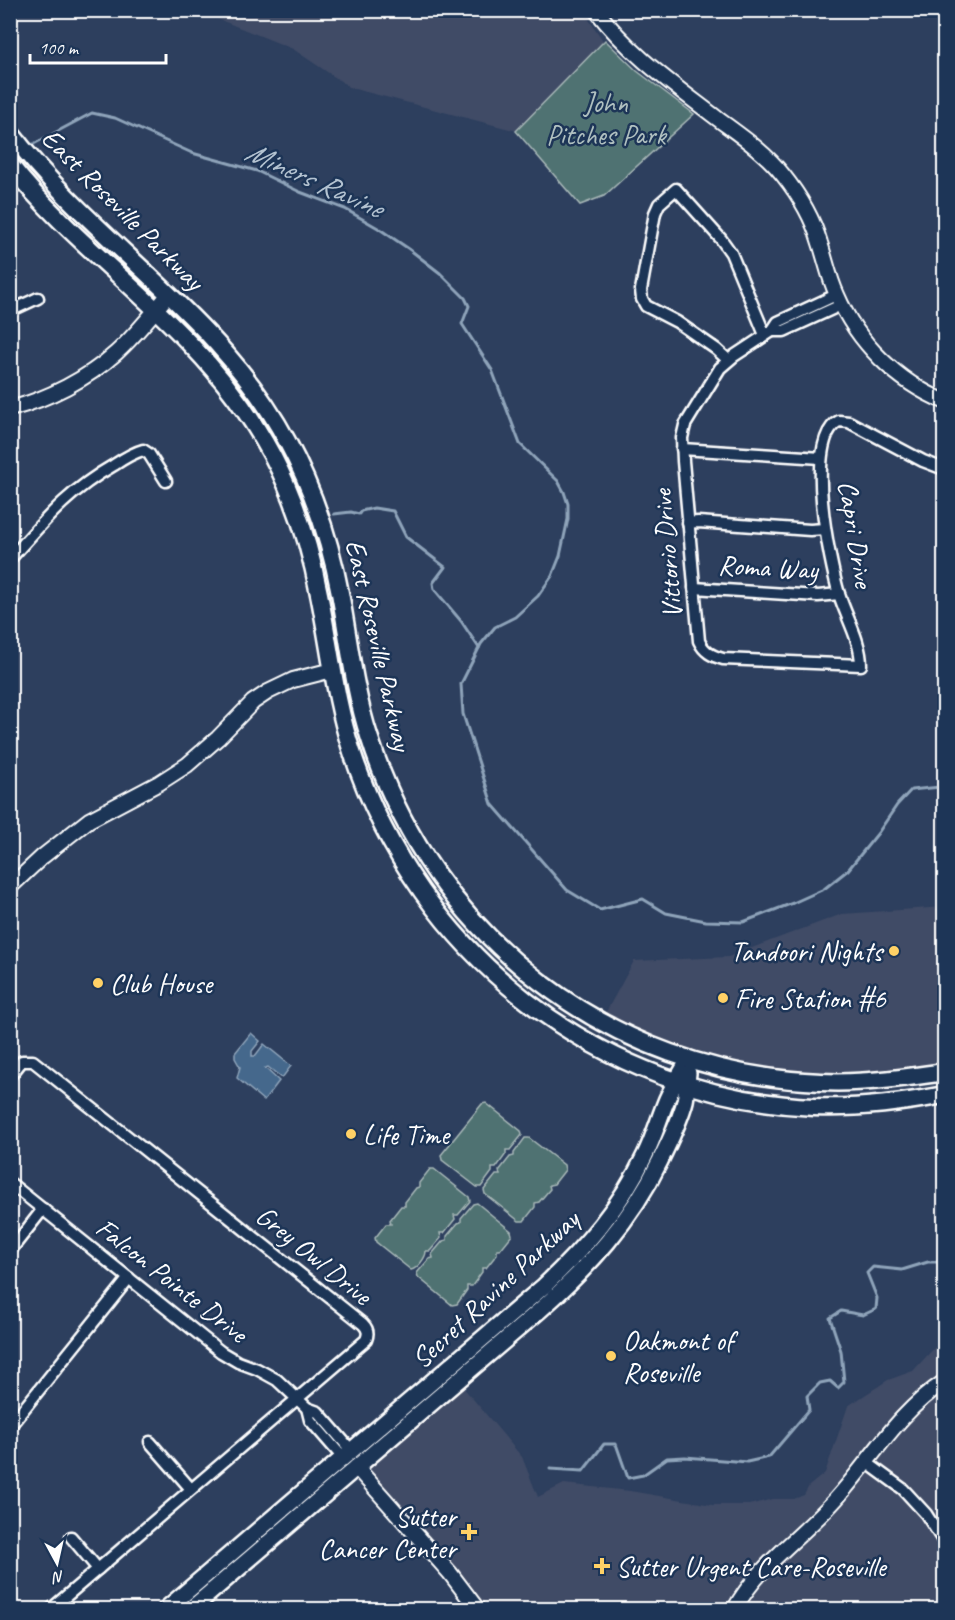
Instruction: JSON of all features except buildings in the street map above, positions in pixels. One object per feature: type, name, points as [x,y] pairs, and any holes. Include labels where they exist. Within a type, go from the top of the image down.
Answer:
[{"type":"main road","name":"East Roseville Parkway","points":[[10,132],[45,175],[218,342],[244,374],[274,419],[298,462],[323,523],[334,565],[360,704],[379,766],[396,807],[436,876],[454,901],[483,932],[523,969],[571,1004],[630,1036],[689,1059],[750,1074],[818,1082],[861,1082],[945,1072]]},
{"type":"main road","name":"East Roseville Parkway","points":[[10,165],[51,212],[191,344],[227,386],[260,435],[281,473],[315,573],[332,670],[351,750],[370,802],[409,874],[448,926],[499,978],[556,1024],[610,1054],[682,1082],[741,1098],[816,1107],[841,1107],[888,1104],[945,1095]]},
{"type":"main road","points":[[332,670],[342,676],[360,704]]},
{"type":"main road","name":"Secret Ravine Parkway","points":[[190,1610],[558,1294],[597,1255],[646,1190],[669,1143],[685,1102],[682,1082],[689,1059]]},
{"type":"main road","name":"Secret Ravine Parkway","points":[[165,1610],[544,1286],[596,1232],[614,1209],[646,1155],[667,1098],[682,1082]]},
{"type":"main road","points":[[841,1107],[934,1087],[945,1082]]},
{"type":"main road","points":[[347,1454],[356,1467]]},
{"type":"street","points":[[596,10],[616,36],[641,59],[754,146],[776,166],[797,194],[812,222],[839,300],[850,322],[888,365],[909,382],[945,401]]},
{"type":"street","points":[[728,360],[677,322],[646,306],[642,299],[641,286],[656,210],[659,204],[676,189],[731,253],[768,333]]},
{"type":"street","points":[[10,409],[52,394],[86,376],[115,354],[169,294]]},
{"type":"street","points":[[10,311],[38,298]]},
{"type":"street","name":"Vittorio Drive","points":[[839,300],[789,323],[784,332],[768,333],[728,360],[714,376],[685,424],[682,449],[699,641],[703,649],[723,659],[861,665]]},
{"type":"street","name":"Capri Drive","points":[[861,665],[860,654],[839,594],[825,529],[821,496],[821,458],[831,428],[839,421],[849,422],[923,461],[945,469]]},
{"type":"street","points":[[682,449],[821,458]]},
{"type":"street","points":[[11,557],[71,493],[135,452],[143,450],[149,454],[166,481]]},
{"type":"street","points":[[688,523],[825,529]]},
{"type":"street","name":"Roma Way","points":[[694,588],[818,596],[839,594]]},
{"type":"street","points":[[10,886],[89,820],[159,783],[187,765],[218,738],[253,702],[293,680],[332,670]]},
{"type":"street","name":"Grey Owl Drive","points":[[10,1076],[22,1061],[33,1061],[367,1329],[368,1335],[366,1340],[50,1610]]},
{"type":"street","name":"Falcon Pointe Drive","points":[[10,1183],[221,1352],[238,1362],[268,1374],[298,1398],[308,1408],[310,1420],[328,1432],[347,1454]]},
{"type":"street","points":[[10,1251],[43,1209]]},
{"type":"street","points":[[10,1426],[129,1278]]},
{"type":"street","points":[[734,1610],[743,1593],[758,1574],[836,1500],[905,1413],[945,1382]]},
{"type":"street","points":[[150,1442],[191,1489]]},
{"type":"street","points":[[866,1462],[903,1489],[916,1502],[945,1542]]},
{"type":"street","points":[[356,1467],[450,1572],[478,1610]]},
{"type":"street","points":[[70,1537],[98,1569]]},
{"type":"shaded area","points":[[198,11],[583,11],[604,42],[517,131],[351,88],[293,49]]},
{"type":"shaded area","points":[[944,907],[944,1061],[899,1069],[861,1072],[826,1073],[779,1070],[740,1064],[665,1042],[605,1014],[634,961],[728,957],[842,914]]},
{"type":"shaded area","points":[[251,1033],[260,1041],[252,1051],[252,1056],[255,1056],[264,1044],[291,1066],[282,1078],[268,1067],[265,1068],[279,1081],[264,1101],[237,1078],[240,1067],[235,1053]]},
{"type":"shaded area","points":[[944,1344],[944,1609],[485,1609],[365,1468],[462,1386],[522,1457],[538,1497],[564,1484],[630,1491],[712,1505],[749,1505],[773,1499],[794,1499],[804,1495],[809,1486],[825,1473],[848,1406],[888,1380],[913,1371],[936,1346]]},
{"type":"green space","name":"John Pitches Park","points":[[605,40],[637,71],[694,114],[604,196],[580,205],[516,131]]},
{"type":"green space","points":[[486,1103],[521,1131],[522,1135],[510,1150],[506,1150],[506,1154],[496,1168],[492,1168],[492,1172],[481,1187],[477,1187],[442,1160],[441,1155],[482,1104]]},
{"type":"green space","points":[[525,1138],[529,1138],[564,1165],[565,1170],[554,1184],[549,1185],[550,1189],[539,1202],[535,1203],[535,1207],[524,1221],[519,1221],[485,1194],[484,1190],[496,1175],[500,1175],[499,1171],[510,1157],[514,1156]]},
{"type":"green space","points":[[430,1169],[434,1169],[469,1197],[470,1201],[458,1215],[454,1215],[455,1219],[444,1233],[440,1233],[441,1238],[430,1251],[426,1251],[418,1265],[411,1270],[376,1242],[375,1238],[386,1224],[391,1224],[390,1220],[401,1206],[405,1206],[405,1202],[419,1187],[419,1183]]},
{"type":"green space","points":[[477,1203],[511,1231],[512,1235],[500,1250],[497,1250],[497,1254],[486,1268],[482,1268],[482,1272],[472,1286],[467,1286],[467,1290],[457,1304],[452,1305],[418,1277],[417,1273],[429,1259],[433,1258],[432,1254],[443,1241],[447,1240],[447,1236],[461,1222],[461,1218],[473,1204]]},
{"type":"waterway","name":"Miners Ravine","points":[[28,147],[92,113],[115,118],[192,153],[257,171],[300,192],[345,209],[409,249],[440,273],[465,298],[469,306],[462,324],[492,370],[520,444],[558,481],[564,492],[568,504],[568,519],[560,556],[552,576],[538,596],[515,617],[495,627],[481,644],[461,684],[463,714],[492,804],[567,890],[600,910],[643,899],[666,913],[706,921],[743,922],[824,889],[848,870],[911,790],[940,787],[944,791]]},
{"type":"waterway","name":"Miners Ravine","points":[[10,156],[20,152]]},
{"type":"waterway","points":[[334,514],[351,512],[359,514],[361,511],[374,508],[393,511],[406,537],[445,567],[433,583],[434,589],[461,621],[479,648]]},
{"type":"waterway","points":[[550,1469],[583,1471],[604,1444],[616,1444],[628,1478],[643,1475],[667,1458],[685,1457],[747,1462],[769,1457],[809,1410],[807,1396],[820,1383],[830,1381],[838,1388],[844,1382],[841,1351],[830,1318],[841,1311],[863,1315],[876,1309],[877,1298],[867,1273],[873,1267],[902,1270],[928,1262],[944,1262]]},
{"type":"place","name":"Tandoori Nights","points":[[894,951]]},
{"type":"place","name":"Club House","points":[[98,983]]},
{"type":"place","name":"Fire Station #6","points":[[723,998]]},
{"type":"place","name":"Life Time","points":[[351,1134]]},
{"type":"place","name":"Oakmont of Roseville","points":[[611,1356]]},
{"type":"place","name":"Sutter Cancer Center","points":[[469,1532]]},
{"type":"place","name":"Sutter Urgent Care-Roseville","points":[[602,1566]]}]
